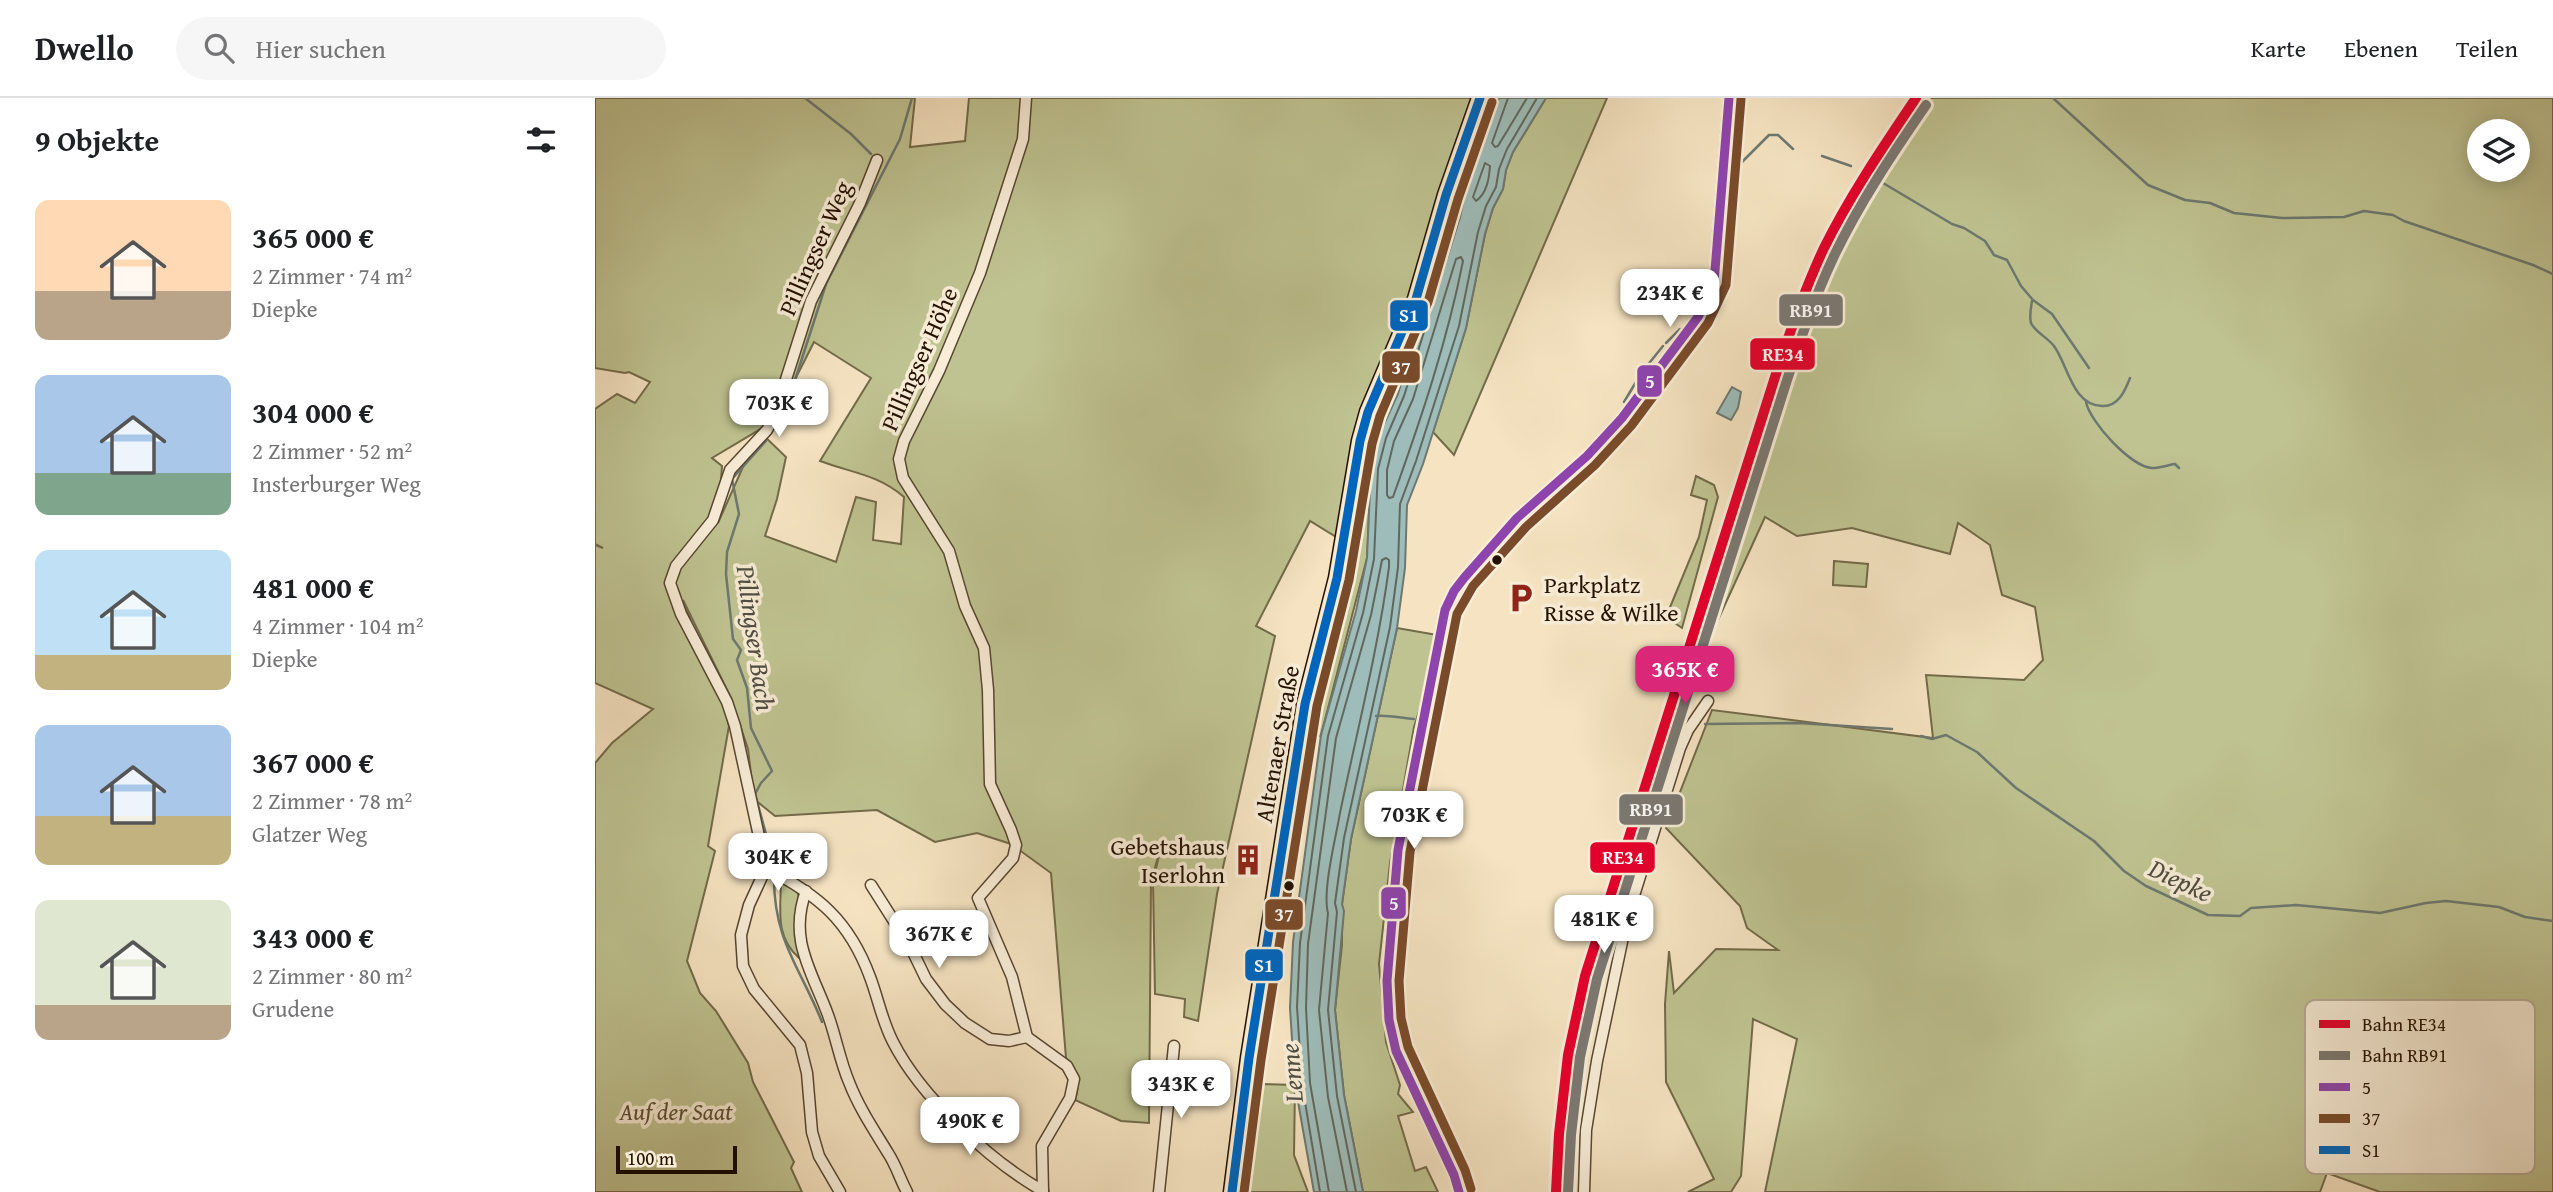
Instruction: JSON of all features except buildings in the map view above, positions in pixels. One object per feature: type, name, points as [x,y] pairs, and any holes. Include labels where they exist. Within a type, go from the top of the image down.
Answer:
[{"type":"main road","name":"Altenaer Straße","points":[[1232,1192],[1249,1058],[1305,704],[1339,567],[1353,473],[1369,412],[1416,299],[1446,195],[1480,98]]},
{"type":"street","name":"Pillingser Höhe","points":[[978,898],[1013,858],[1016,845],[990,784],[988,690],[984,648],[965,606],[949,551],[903,478],[899,458],[904,441],[939,371],[980,273],[1023,139],[1025,98]]},
{"type":"street","points":[[1459,1192],[1454,1175],[1396,1051],[1389,1020],[1387,981],[1398,850],[1445,610],[1464,578],[1517,518],[1587,456],[1622,418],[1698,317],[1714,283],[1729,98]]},
{"type":"street","name":"Pillingser Weg","points":[[766,868],[735,726],[720,688],[678,607],[670,578],[676,566],[713,520],[730,470],[767,430],[775,417],[814,293],[860,203],[877,160]]},
{"type":"street","points":[[1584,1192],[1586,1130],[1597,1061],[1627,918],[1680,748],[1688,730],[1708,701]]},
{"type":"street","points":[[840,1192],[819,1157],[811,1132],[807,1073],[800,1045],[754,989],[743,966],[741,935],[749,905],[766,868],[806,891],[828,909],[851,937],[863,959],[892,1042],[923,1090],[995,1159],[1043,1192]]},
{"type":"street","points":[[871,885],[911,948],[926,979],[945,1004],[965,1023],[990,1039],[1009,1041],[1027,1037]]},
{"type":"street","points":[[806,891],[800,930],[801,952],[806,967],[827,1012],[848,1081],[907,1192]]},
{"type":"street","points":[[968,891],[978,898],[1012,977],[1027,1037],[1067,1066],[1074,1079],[1070,1098],[1042,1146],[1043,1192]]},
{"type":"street","points":[[1159,1192],[1174,1046]]},
{"type":"green space","name":"Auf der Saat","points":[[595,98],[915,98],[910,147],[965,141],[969,98],[1493,98],[1460,182],[1453,215],[1398,394],[1379,435],[1371,468],[1367,558],[1321,735],[1303,746],[1349,545],[1310,521],[1256,626],[1275,636],[1217,894],[1198,1021],[1184,1017],[1185,999],[1155,994],[1153,881],[1162,843],[1151,882],[1149,1123],[1121,1121],[1075,1100],[1077,1078],[1074,1068],[1066,1058],[1051,873],[1011,844],[977,833],[935,842],[877,810],[775,816],[754,799],[748,749],[731,698],[683,600],[716,691],[723,703],[729,726],[708,846],[715,851],[687,961],[700,993],[716,1011],[748,1063],[753,1082],[794,1162],[791,1168],[802,1192],[595,1192],[595,763],[612,743],[653,709],[595,683],[595,545],[603,548],[595,544],[595,409],[617,394],[635,403],[650,382],[629,372],[595,368]],"holes":[[[814,342],[871,378],[820,461],[884,483],[904,497],[901,544],[873,540],[876,502],[856,497],[836,562],[765,536],[786,457],[759,431],[718,523],[722,466],[712,458],[774,421]]]},
{"type":"green space","points":[[1546,98],[1607,98],[1454,455],[1433,432],[1466,328],[1493,208],[1503,189],[1513,152]]},
{"type":"green space","points":[[1928,98],[2553,98],[2553,1192],[2380,1192],[2330,1174],[2535,1174],[2535,1000],[2305,1000],[2305,1174],[2327,1174],[2320,1192],[1765,1192],[1797,1039],[1753,1019],[1741,1176],[1731,1192],[1688,1192],[1714,1179],[1666,1082],[1665,1004],[1669,951],[1674,993],[1716,949],[1778,950],[1747,928],[1740,906],[1666,828],[1712,710],[1933,738],[1926,675],[2024,680],[2043,660],[2035,607],[2002,595],[1990,545],[1958,523],[1950,554],[1852,528],[1797,536],[1765,517],[1681,701],[1780,378],[1828,258],[1867,189]]},
{"type":"green space","points":[[1696,476],[1714,485],[1718,497],[1682,628],[1666,617],[1699,537],[1707,500],[1691,495]]},
{"type":"green space","points":[[1834,561],[1868,564],[1866,587],[1833,585]]},
{"type":"green space","points":[[1397,628],[1443,636],[1414,727],[1390,863],[1379,964],[1386,1042],[1400,1085],[1398,1094],[1413,1112],[1398,1116],[1415,1171],[1426,1167],[1438,1192],[1363,1192],[1344,1095],[1335,1010],[1342,945],[1342,904],[1351,839]]},
{"type":"green space","points":[[781,879],[797,890],[799,898],[796,918],[799,958],[782,931]]},
{"type":"green space","points":[[1260,1084],[1295,1085],[1294,1155],[1308,1192],[1245,1192],[1241,1176]]},
{"type":"water","points":[[1493,98],[1546,98],[1513,152],[1503,189],[1493,208],[1466,328],[1423,464],[1407,505],[1405,568],[1397,628],[1351,839],[1342,904],[1344,911],[1335,1010],[1344,1095],[1363,1192],[1314,1192],[1295,1085],[1290,1008],[1293,942],[1321,735],[1356,611],[1367,558],[1371,468],[1379,435],[1398,394],[1453,215],[1460,182]]},
{"type":"water","points":[[1732,387],[1741,392],[1738,408],[1731,420],[1717,413]]},
{"type":"waterway","points":[[805,98],[851,134],[871,154]]},
{"type":"waterway","name":"Pillingser Bach","points":[[776,425],[787,405],[826,284],[900,139],[912,98]]},
{"type":"waterway","points":[[2053,98],[2148,185],[2185,200],[2210,203],[2234,213],[2282,218],[2344,217],[2364,211],[2393,215],[2553,274]]},
{"type":"waterway","points":[[1727,177],[1769,135],[1778,135],[1793,149]]},
{"type":"waterway","points":[[1822,156],[1851,166]]},
{"type":"waterway","points":[[1878,180],[1985,241],[1994,255],[2007,260],[2021,286],[2033,300],[2052,314],[2089,368]]},
{"type":"waterway","points":[[2032,301],[2031,323],[2054,346],[2077,392],[2084,399],[2092,404],[2108,406],[2117,401],[2130,378]]},
{"type":"waterway","points":[[1666,343],[1680,329]]},
{"type":"waterway","points":[[1642,372],[1663,346]]},
{"type":"waterway","points":[[1624,402],[1636,382]]},
{"type":"waterway","points":[[2086,402],[2103,431],[2133,460],[2152,468],[2175,464],[2179,468]]},
{"type":"waterway","name":"Pillingser Bach","points":[[766,441],[732,479],[739,514],[727,552],[726,574],[733,639],[741,650],[737,660],[747,688],[751,728],[772,771],[755,794],[769,845]]},
{"type":"waterway","name":"Diepke","points":[[1376,716],[1414,719]]},
{"type":"waterway","name":"Diepke","points":[[1664,737],[1678,732],[1682,722]]},
{"type":"waterway","name":"Diepke","points":[[1705,724],[1799,723],[1892,729]]},
{"type":"waterway","name":"Diepke","points":[[1921,736],[1932,739],[1946,735],[1977,752],[2016,788],[2094,841],[2124,871],[2146,886],[2208,915],[2240,916],[2251,908],[2296,905],[2380,913],[2446,901],[2499,907],[2525,917],[2553,921]]},
{"type":"waterway","name":"Pillingser Bach","points":[[774,878],[775,900],[783,937],[822,1022]]},
{"type":"rail line","name":"RE34","points":[[1556,1192],[1568,1055],[1585,976],[1780,361],[1809,281],[1833,230],[1916,98]]},
{"type":"rail line","name":"RB91","points":[[1568,1192],[1580,1057],[1597,979],[1787,380],[1814,302],[1844,236],[1877,178],[1926,105]]},
{"type":"transit line","name":"S1","points":[[1232,1192],[1249,1058],[1305,704],[1337,578],[1360,441],[1368,412],[1416,299],[1446,195],[1480,98]]},
{"type":"transit line","name":"5","points":[[1459,1192],[1454,1175],[1396,1051],[1389,1020],[1387,981],[1398,850],[1445,610],[1464,578],[1517,518],[1587,456],[1622,418],[1698,317],[1714,283],[1729,98]]},
{"type":"transit line","name":"37","points":[[1471,1189],[1465,1170],[1408,1047],[1401,1018],[1399,981],[1410,852],[1457,614],[1473,586],[1526,527],[1595,465],[1631,426],[1708,323],[1726,285],[1741,99]]},
{"type":"transit line","name":"37","points":[[1244,1192],[1261,1060],[1317,706],[1349,580],[1372,444],[1380,416],[1428,302],[1458,199],[1492,102]]},
{"type":"place","name":"Parkplatz Risse & Wilke","points":[[1521,598]]},
{"type":"place","name":"Gebetshaus Iserlohn","points":[[1248,860]]},
{"type":"water label","name":"Lenne","points":[[1291,1073]]}]
